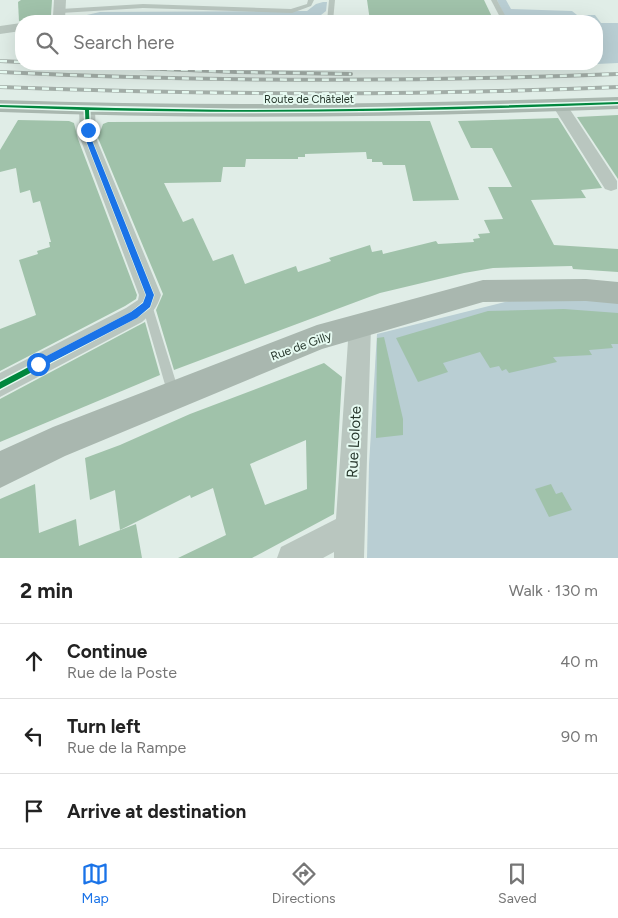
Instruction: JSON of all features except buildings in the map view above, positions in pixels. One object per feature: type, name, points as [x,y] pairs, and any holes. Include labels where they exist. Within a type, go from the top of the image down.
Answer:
[{"type":"main road","name":"Route de Châtelet","points":[[0,106],[87,109],[459,108],[618,103]]},
{"type":"main road","name":"Rue de Gilly","points":[[0,470],[54,444],[317,338],[482,291],[586,290],[618,293]]},
{"type":"street","points":[[0,30],[15,28]]},
{"type":"street","points":[[560,105],[611,185]]},
{"type":"street","points":[[0,386],[134,315],[147,304],[150,295],[88,138],[87,109]]},
{"type":"street","name":"Rue Lolote","points":[[349,558],[360,326]]},
{"type":"street","points":[[292,558],[350,528]]},
{"type":"lane","points":[[61,6],[143,6],[292,11],[309,5],[311,0]]},
{"type":"lane","points":[[331,15],[332,0]]},
{"type":"lane","points":[[494,0],[502,15]]},
{"type":"lane","points":[[147,304],[174,396]]},
{"type":"shaded area","points":[[497,0],[506,0],[511,9],[572,11],[577,15],[504,15]]},
{"type":"shaded area","points":[[327,2],[326,11],[321,15],[87,15],[100,12],[307,11],[316,4]]},
{"type":"shaded area","points":[[603,23],[618,23],[618,63],[603,64]]},
{"type":"shaded area","points":[[618,300],[618,558],[367,558],[369,464],[377,334],[509,301]]},
{"type":"railway","points":[[0,61],[15,62]]},
{"type":"railway","points":[[187,70],[351,74]]},
{"type":"railway","points":[[0,72],[154,78],[309,80],[541,77],[618,74]]},
{"type":"railway","points":[[0,87],[232,93],[464,92],[618,87]]},
{"type":"cycle path","points":[[0,106],[77,109],[309,111],[618,103]]},
{"type":"cycle path","points":[[0,386],[134,315],[147,305],[150,295],[88,138],[87,109]]},
{"type":"route","points":[[38,364],[134,315],[147,304],[150,295],[88,138],[88,130]]}]
